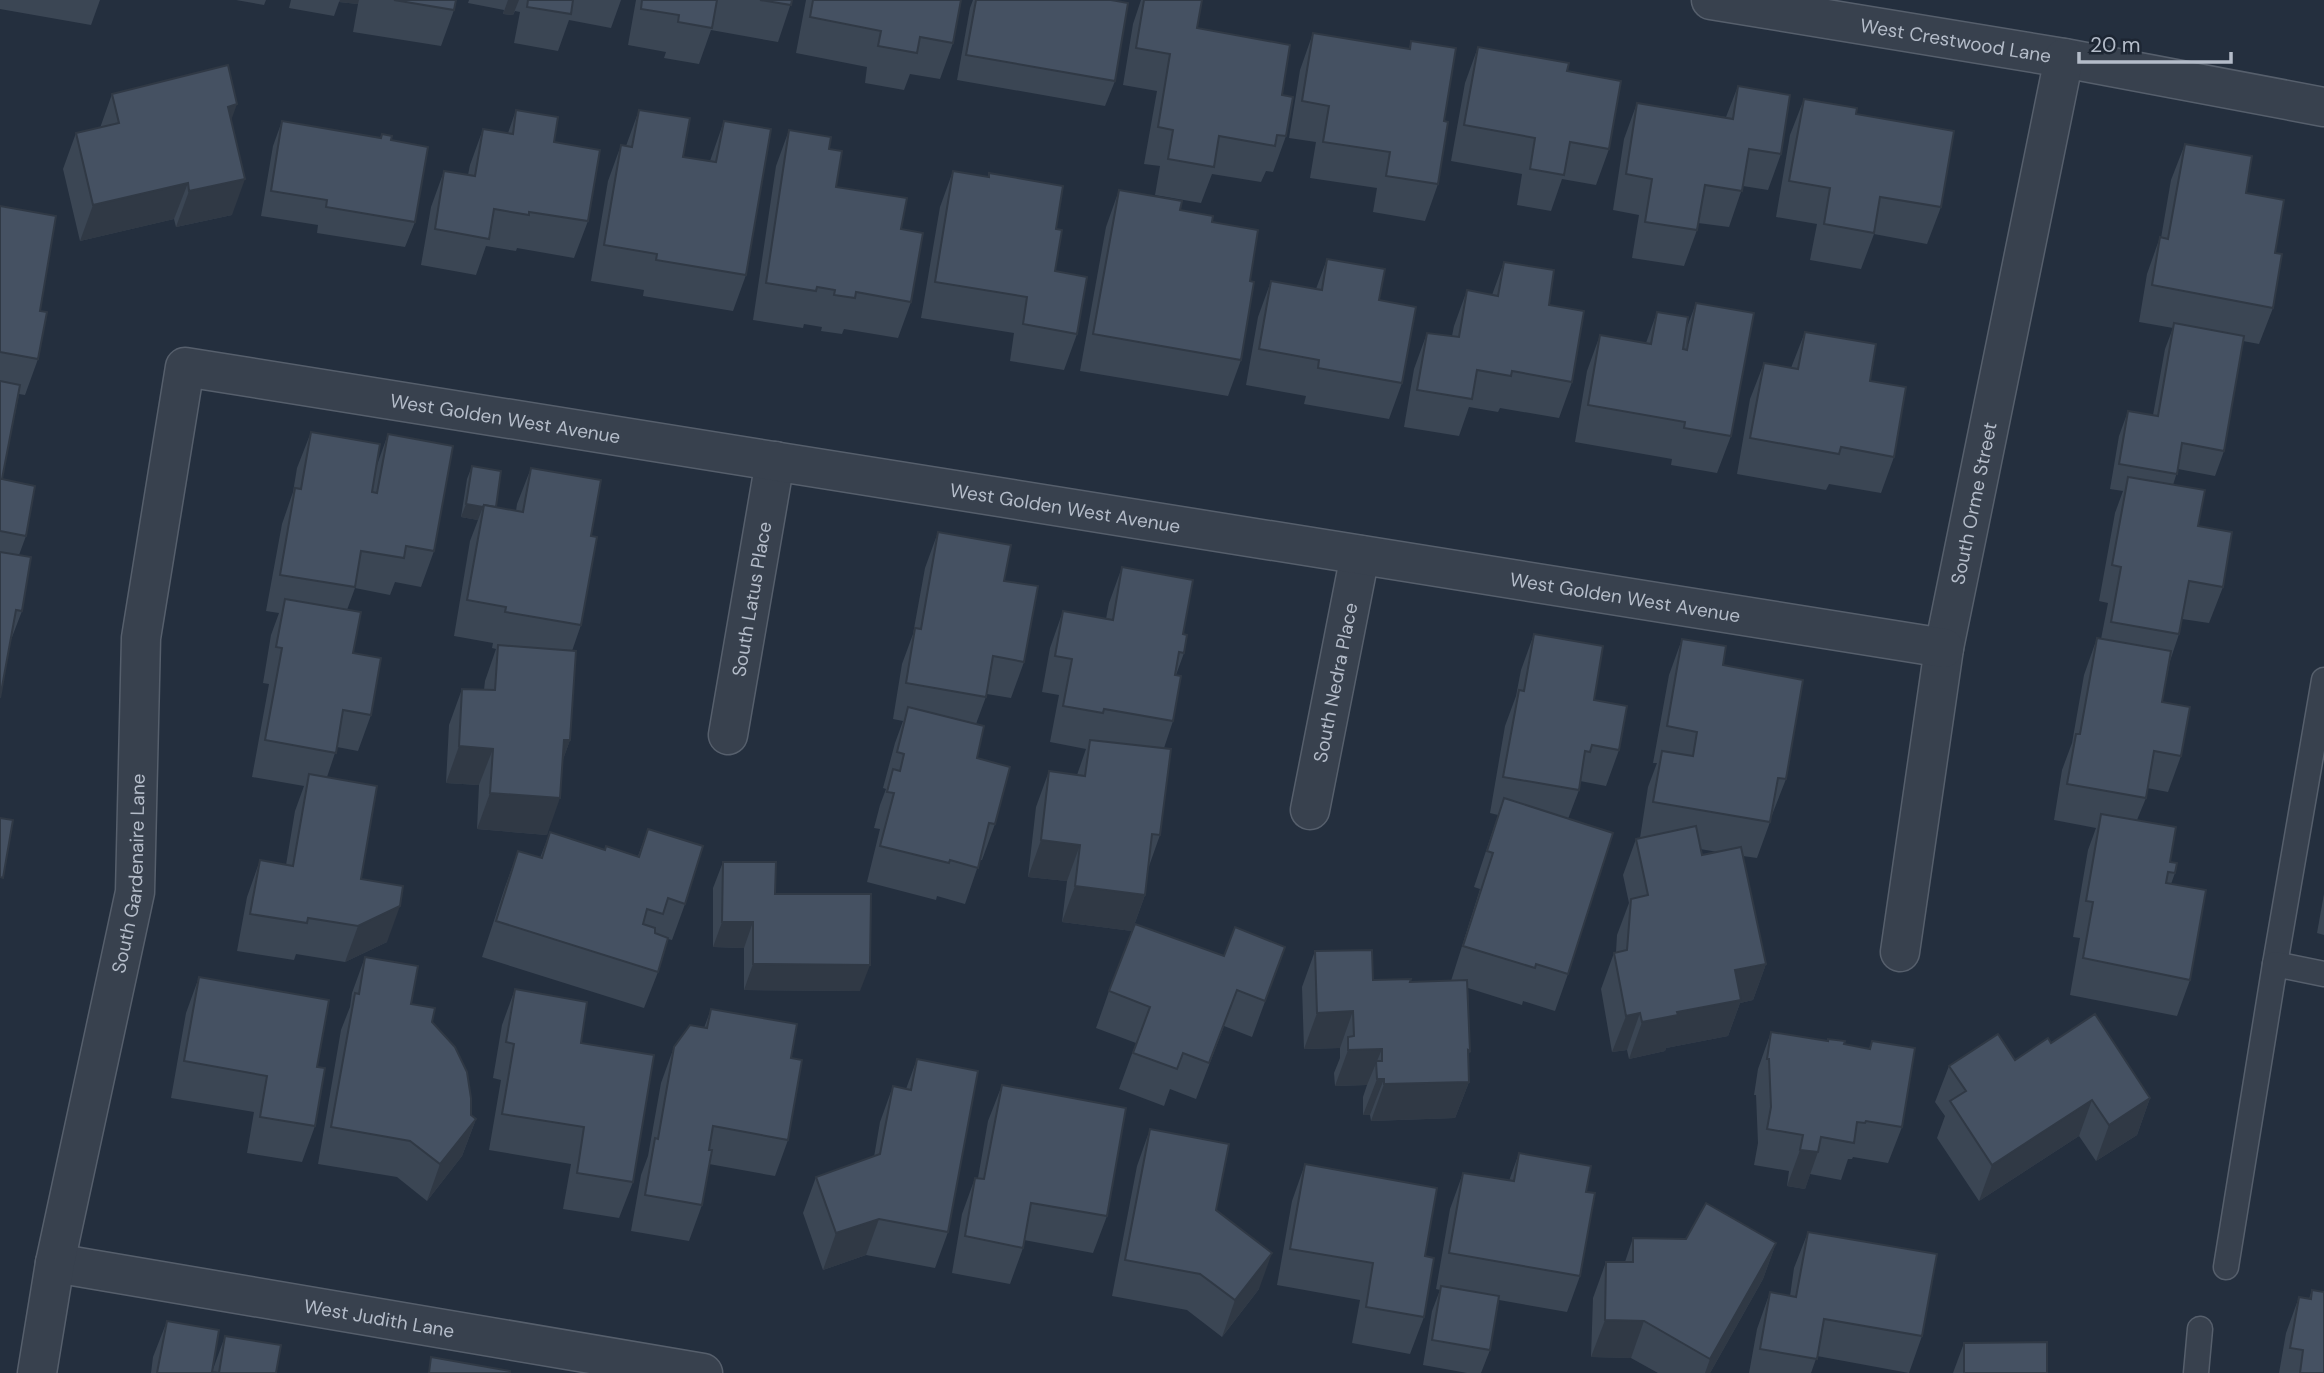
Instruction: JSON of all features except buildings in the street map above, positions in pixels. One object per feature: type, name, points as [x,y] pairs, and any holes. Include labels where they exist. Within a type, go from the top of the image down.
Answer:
[{"type":"street","name":"West Crestwood Lane","points":[[1711,0],[2064,58],[2324,107]]},
{"type":"street","name":"South Orme Street","points":[[1900,952],[1944,648],[2064,58]]},
{"type":"street","name":"West Golden West Avenue","points":[[186,367],[1944,648]]},
{"type":"street","name":"South Gardenaire Lane","points":[[37,1373],[55,1263],[135,892],[141,638],[186,367]]},
{"type":"street","name":"South Latus Place","points":[[728,735],[775,461]]},
{"type":"street","name":"South Nedra Place","points":[[1310,810],[1360,555]]},
{"type":"street","name":"West Judith Lane","points":[[55,1263],[684,1371]]},
{"type":"lane","points":[[2226,1267],[2324,680]]},
{"type":"lane","points":[[2275,964],[2324,974]]},
{"type":"lane","points":[[2196,1373],[2200,1329]]}]
